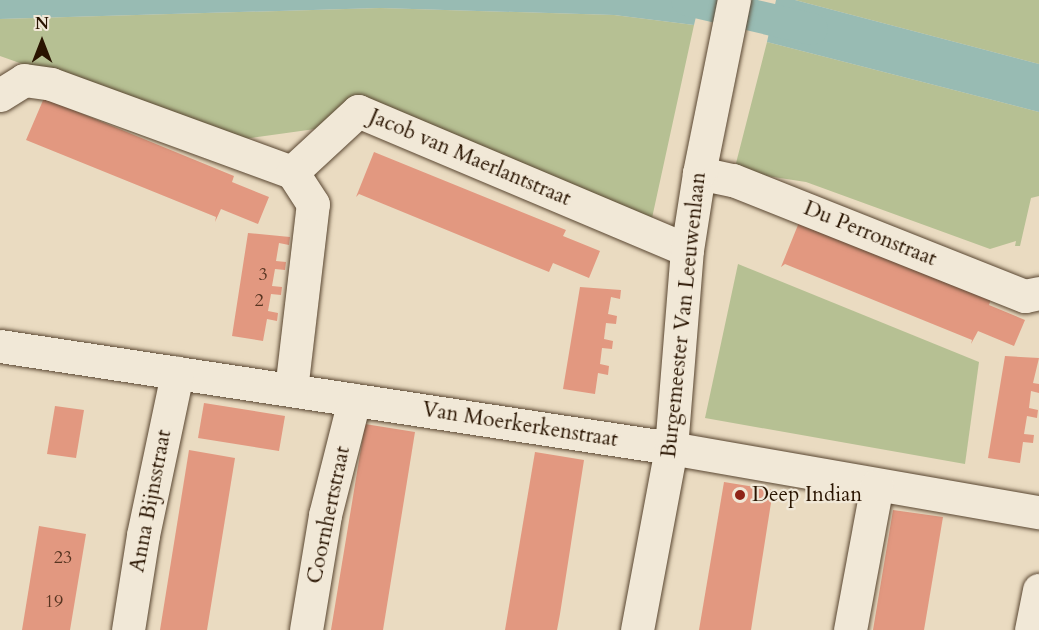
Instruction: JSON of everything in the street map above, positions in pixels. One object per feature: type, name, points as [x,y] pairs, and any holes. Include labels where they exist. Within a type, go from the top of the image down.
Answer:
[{"type":"street","name":"Burgemeester Van Leeuwenlaan","points":[[637,630],[671,448],[687,250],[699,173],[734,0]]},
{"type":"street","points":[[0,95],[24,80],[51,84],[292,172],[313,204],[291,390]]},
{"type":"street","name":"Jacob van Maerlantstraat","points":[[292,172],[358,111],[687,250]]},
{"type":"street","name":"Du Perronstraat","points":[[699,173],[733,180],[1025,296],[1039,292]]},
{"type":"street","name":"Van Moerkerkenstraat","points":[[0,346],[671,448],[1039,512]]},
{"type":"street","name":"Anna Bijnsstraat","points":[[128,630],[143,535],[177,373]]},
{"type":"street","name":"Coornhertstraat","points":[[306,630],[325,515],[354,400]]},
{"type":"street","points":[[850,630],[877,484]]},
{"type":"street","points":[[1031,630],[1039,590]]},
{"type":"green space","points":[[795,0],[1039,0],[1039,64]]},
{"type":"green space","points":[[380,8],[614,15],[694,25],[647,241],[351,124],[237,140],[0,56],[0,19]]},
{"type":"green space","points":[[767,42],[1039,112],[1039,196],[1031,198],[1020,246],[1015,246],[1016,241],[990,249],[806,182],[734,171]]},
{"type":"green space","points":[[738,264],[979,362],[965,464],[705,418]]},
{"type":"water","points":[[0,0],[700,0],[694,25],[614,15],[380,8],[0,19]]},
{"type":"water","points":[[776,0],[795,0],[1039,64],[1039,112],[767,42]]},
{"type":"building","points":[[44,98],[234,176],[232,182],[269,197],[258,224],[221,209],[215,222],[216,217],[26,140]]},
{"type":"building","points":[[374,152],[566,230],[563,236],[600,251],[589,278],[553,263],[549,272],[359,194],[356,197]]},
{"type":"building","points":[[800,220],[991,299],[989,305],[1025,320],[1014,346],[978,331],[971,344],[972,340],[785,264],[781,267]]},
{"type":"building","points":[[248,233],[290,237],[289,245],[279,243],[276,261],[286,262],[285,270],[275,269],[272,286],[282,287],[281,295],[271,294],[268,311],[278,313],[277,321],[267,319],[263,341],[232,336]]},
{"type":"building","points":[[580,287],[621,290],[620,299],[611,297],[608,314],[617,316],[616,324],[606,323],[604,339],[613,341],[612,349],[602,348],[600,364],[609,366],[608,375],[598,373],[595,394],[563,389]]},
{"type":"building","points":[[1005,356],[1039,358],[1033,383],[1039,384],[1039,393],[1031,391],[1029,408],[1038,410],[1037,418],[1027,416],[1024,434],[1034,435],[1033,443],[1023,442],[1020,463],[988,458]]},
{"type":"building","points":[[204,403],[285,416],[279,451],[198,438]]},
{"type":"building","points":[[55,406],[84,410],[76,458],[47,454]]},
{"type":"building","points":[[365,424],[415,432],[383,630],[331,630]]},
{"type":"building","points":[[189,450],[235,458],[207,630],[160,630]]},
{"type":"building","points":[[535,452],[584,460],[560,614],[557,630],[505,630]]},
{"type":"building","points":[[724,482],[773,490],[751,630],[699,630]]},
{"type":"building","points":[[893,510],[943,517],[924,630],[873,630]]},
{"type":"building","points":[[39,526],[86,534],[70,630],[22,630]]},
{"type":"waterway","points":[[687,0],[812,29]]},
{"type":"place","name":"Deep Indian","points":[[740,495]]}]
